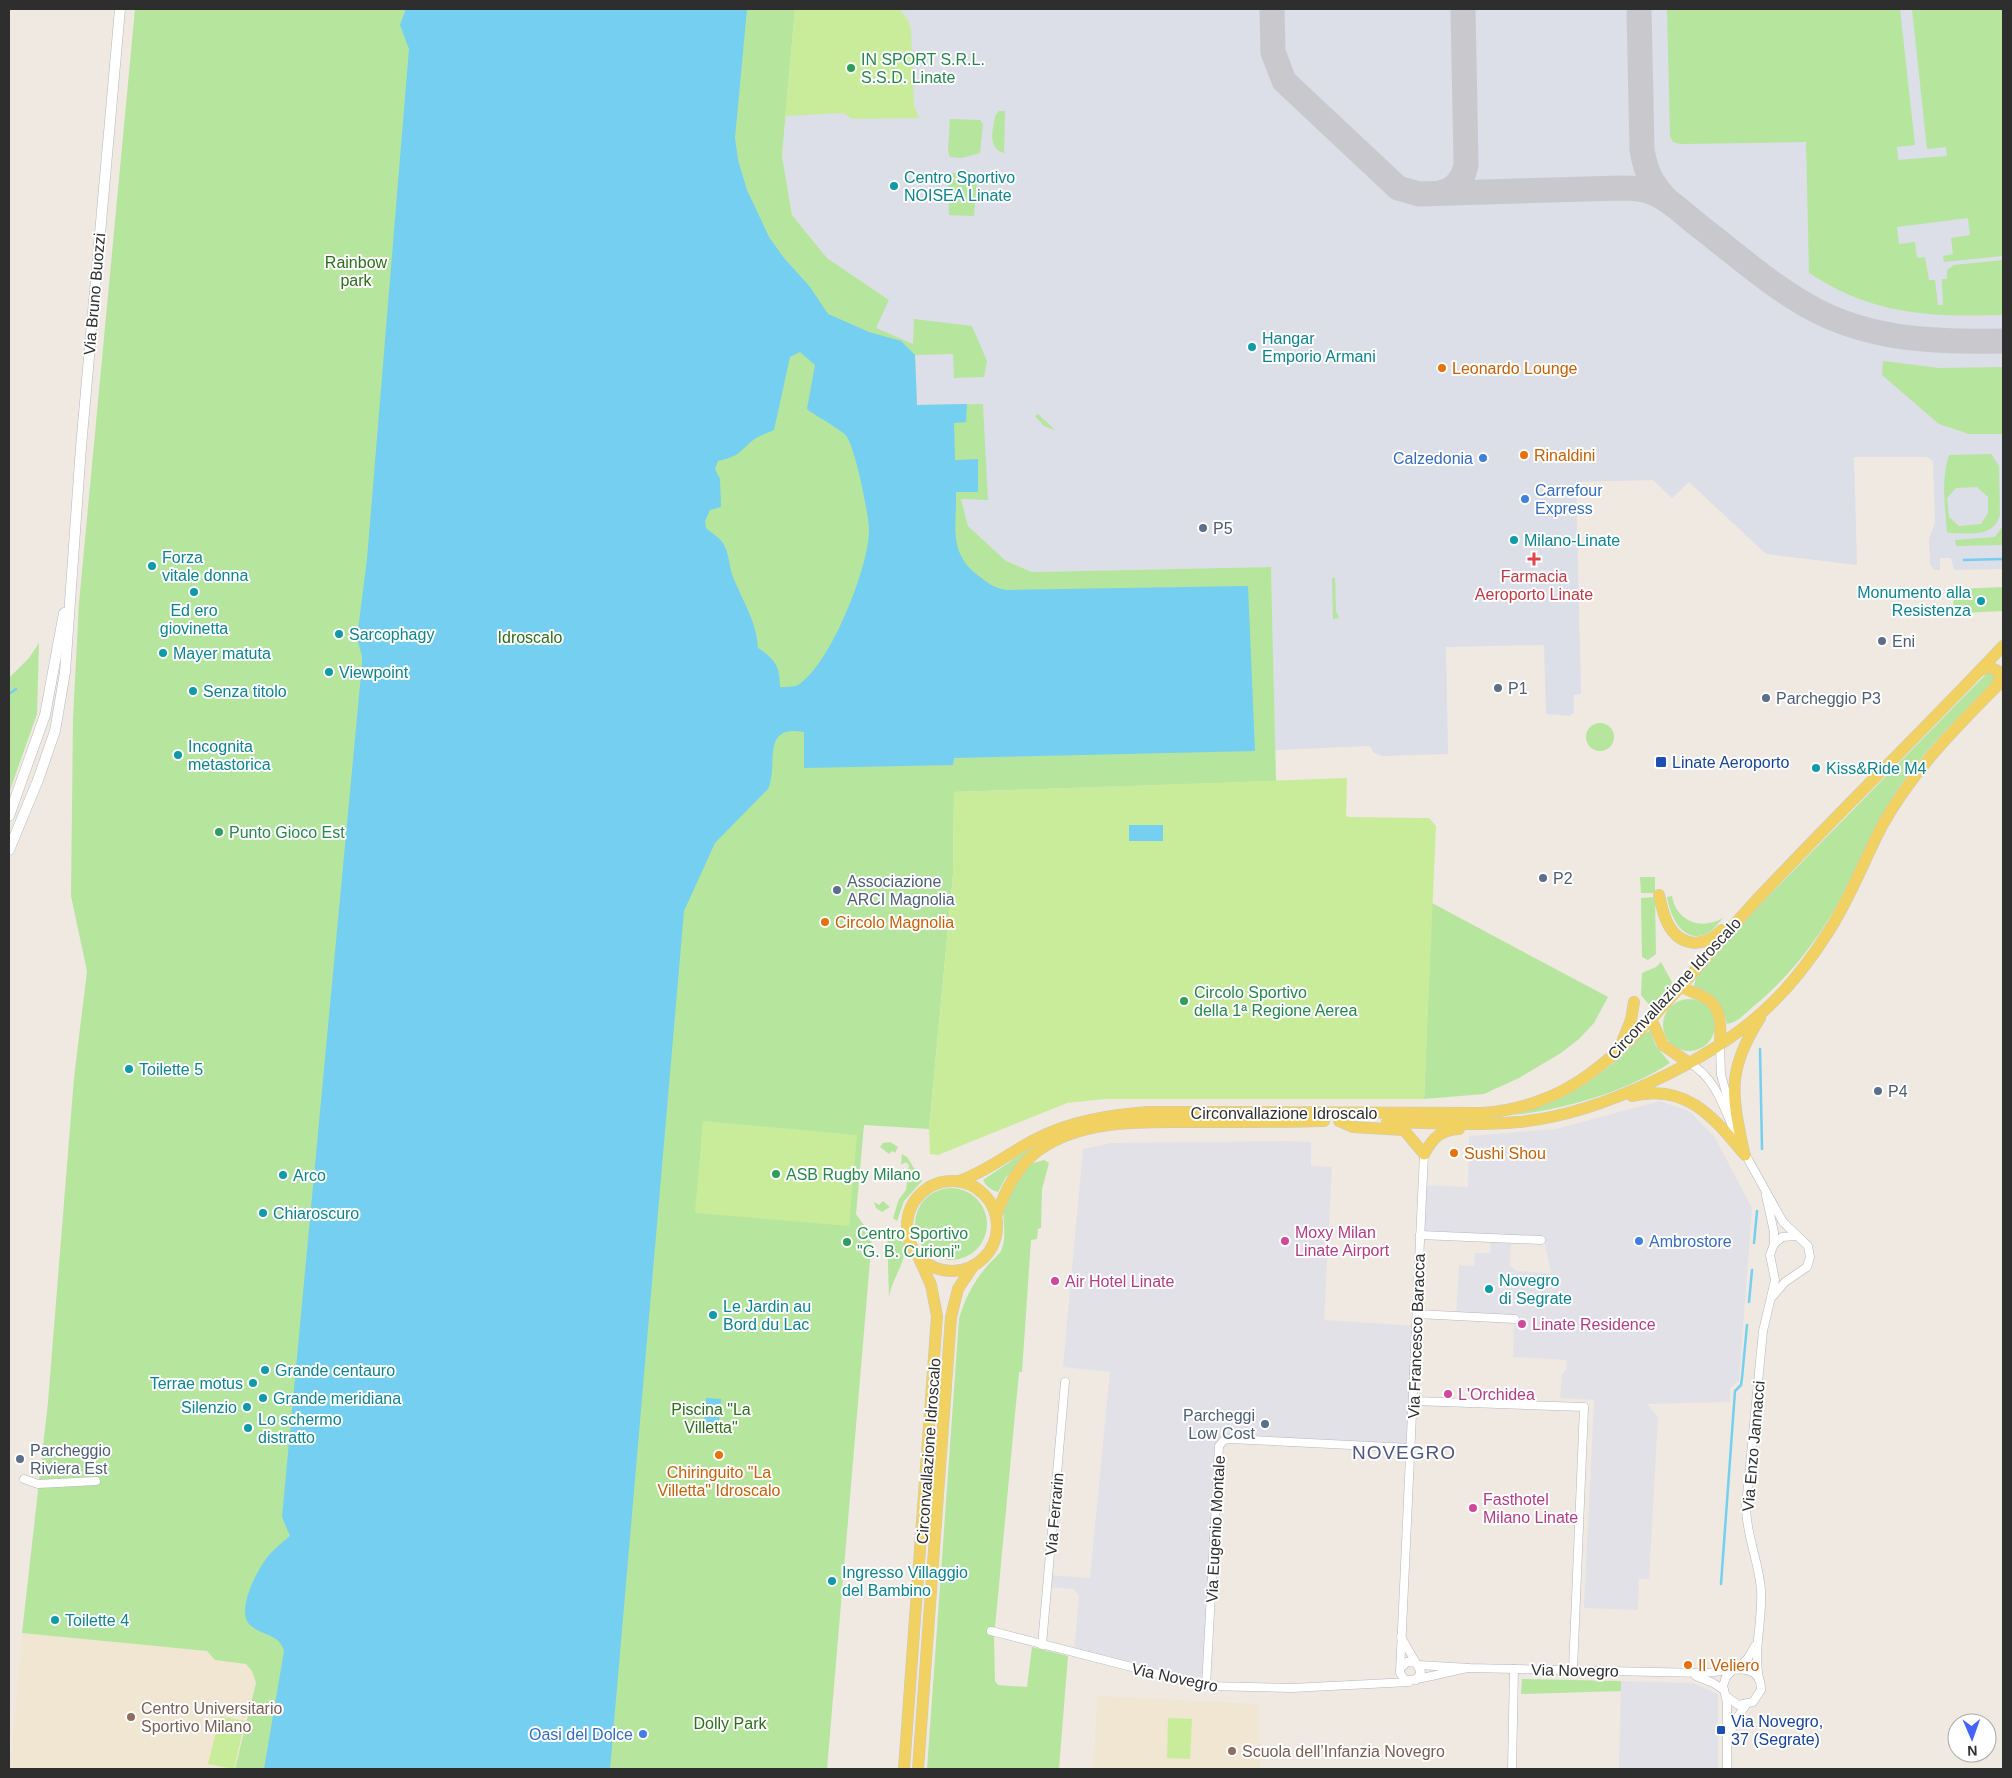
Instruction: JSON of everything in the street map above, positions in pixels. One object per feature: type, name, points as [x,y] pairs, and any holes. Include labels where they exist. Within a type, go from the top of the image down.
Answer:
[{"type":"main road","name":"Via Bruno Buozzi","points":[[9,850],[38,780],[58,718],[69,637],[70,580],[120,9]]},
{"type":"main road","name":"Via Bruno Buozzi","points":[[9,816],[45,715],[70,580]]},
{"type":"main road","name":"Circonvallazione Idroscalo","points":[[959,1181],[982,1172],[1035,1139],[1055,1130],[1099,1117],[1148,1112],[1440,1115],[1490,1113],[1525,1105],[1559,1092],[1579,1081],[1610,1058],[1681,986],[1750,907],[2003,646]]},
{"type":"main road","points":[[1981,670],[1989,667],[1998,671],[2000,677],[1999,684]]},
{"type":"main road","name":"Circonvallazione Idroscalo","points":[[996,1216],[1013,1179],[1037,1151],[1056,1140],[1104,1126],[1140,1123],[1339,1121],[1518,1122],[1586,1107],[1646,1086],[1720,1044],[1767,1008],[1792,982],[1829,932],[1884,824],[1902,794],[1948,736],[1999,684]]},
{"type":"main road","points":[[1659,895],[1666,921],[1673,931],[1678,937],[1692,942],[1713,939],[1750,907]]},
{"type":"main road","points":[[1681,986],[1705,997],[1714,1006],[1720,1022],[1720,1044]]},
{"type":"main road","points":[[1610,1058],[1626,1034],[1634,1002]]},
{"type":"main road","points":[[1745,1154],[1735,1108],[1735,1074],[1746,1042],[1767,1008]]},
{"type":"main road","points":[[1650,1017],[1663,1045],[1689,1063]]},
{"type":"main road","points":[[1586,1107],[1645,1094],[1677,1097],[1694,1104],[1711,1115],[1745,1154]]},
{"type":"main road","points":[[1339,1121],[1353,1127],[1405,1130],[1424,1154],[1430,1142],[1447,1130],[1492,1129],[1518,1122]]},
{"type":"main road","points":[[959,1181],[976,1188],[983,1193],[996,1216],[996,1233],[991,1248],[973,1266],[953,1271],[933,1267],[918,1256],[908,1236],[906,1226],[911,1207],[916,1198],[931,1186],[941,1182],[959,1181]]},
{"type":"main road","name":"Circonvallazione Idroscalo","points":[[904,1769],[937,1316],[931,1285],[918,1256]]},
{"type":"main road","name":"Circonvallazione Idroscalo","points":[[918,1769],[951,1317],[958,1289],[973,1266]]},
{"type":"street","name":"Via Enzo Jannacci","points":[[1720,1044],[1721,1079],[1745,1154]]},
{"type":"street","name":"Via Enzo Jannacci","points":[[1689,1063],[1704,1073],[1713,1084],[1766,1196],[1783,1222],[1796,1236],[1807,1244],[1810,1257],[1805,1269],[1782,1285],[1770,1302]]},
{"type":"street","name":"Via Francesco Baracca","points":[[1401,1671],[1401,1637],[1414,1401],[1424,1154]]},
{"type":"street","name":"Via Enzo Jannacci","points":[[1759,1679],[1757,1641],[1761,1614],[1761,1591],[1758,1568],[1748,1534],[1746,1506],[1763,1331],[1774,1280],[1774,1267],[1770,1255],[1774,1244],[1773,1223],[1766,1196]]},
{"type":"street","points":[[1420,1235],[1541,1240]]},
{"type":"street","points":[[1774,1244],[1782,1237],[1796,1236]]},
{"type":"street","points":[[1774,1267],[1781,1274],[1794,1276]]},
{"type":"street","points":[[1417,1314],[1515,1319]]},
{"type":"street","name":"Via Ferrarin","points":[[1042,1645],[1065,1382]]},
{"type":"street","points":[[1414,1401],[1584,1407],[1574,1670]]},
{"type":"street","name":"Via Eugenio Montale","points":[[1206,1686],[1219,1446],[1224,1440],[1411,1448]]},
{"type":"street","points":[[24,1479],[38,1484],[96,1481]]},
{"type":"street","name":"Via Novegro","points":[[990,1631],[1206,1686],[1292,1688],[1413,1681],[1444,1672],[1468,1668]]},
{"type":"street","points":[[1401,1637],[1417,1664],[1420,1674],[1413,1681],[1405,1680],[1401,1671],[1408,1662],[1417,1664]]},
{"type":"street","points":[[1726,1769],[1725,1680],[1750,1656],[1757,1641]]},
{"type":"street","name":"Via Novegro","points":[[1417,1664],[1468,1668],[1682,1673],[1712,1673],[1735,1670]]},
{"type":"street","points":[[1512,1769],[1514,1669]]},
{"type":"street","points":[[1727,1751],[1733,1726],[1746,1705],[1758,1696],[1761,1687],[1759,1679],[1750,1670],[1735,1670]]},
{"type":"street","name":"Via Novegro","points":[[1364,1684],[1389,1679],[1401,1671]]},
{"type":"street","name":"Via Novegro","points":[[1682,1673],[1706,1680],[1725,1693],[1735,1704],[1746,1705]]},
{"type":"shaded area","points":[[795,9],[2003,9],[2003,569],[1954,570],[1951,558],[1940,558],[1940,570],[1934,570],[1930,564],[1929,539],[1935,523],[1933,461],[1927,457],[1854,457],[1857,565],[1766,554],[1689,482],[1672,498],[1653,480],[1576,482],[1581,694],[1574,695],[1574,714],[1571,714],[1571,716],[1546,714],[1544,645],[1446,647],[1448,754],[1382,756],[1374,753],[1370,746],[1275,750],[1271,567],[1032,572],[1006,561],[968,526],[961,499],[987,500],[983,405],[917,405],[915,355],[875,328],[889,300],[827,258],[792,215],[782,156]]},
{"type":"shaded area","points":[[1660,1101],[1689,1111],[1714,1136],[1752,1208],[1739,1381],[1730,1388],[1730,1402],[1647,1404],[1658,1417],[1649,1579],[1639,1579],[1638,1610],[1584,1608],[1594,1400],[1560,1398],[1562,1374],[1566,1370],[1567,1360],[1513,1357],[1514,1320],[1456,1316],[1459,1265],[1474,1266],[1475,1253],[1490,1253],[1491,1238],[1420,1235],[1423,1185],[1468,1187],[1469,1136],[1556,1129]],"holes":[[[1511,1239],[1544,1240],[1551,1273],[1517,1271],[1510,1266]]]},
{"type":"shaded area","points":[[1311,1142],[1311,1166],[1332,1167],[1324,1320],[1417,1326],[1411,1448],[1230,1439],[1219,1446],[1206,1686],[1074,1653],[1079,1596],[1074,1589],[1047,1587],[1048,1575],[1090,1578],[1110,1372],[1063,1367],[1083,1149],[1111,1143]]},
{"type":"shaded area","name":"Centro Universitario Sportivo Milano","points":[[22,1633],[207,1651],[215,1660],[246,1664],[252,1671],[256,1683],[235,1769],[10,1769]]},
{"type":"shaded area","points":[[1621,1681],[1693,1683],[1718,1694],[1718,1769],[1619,1769]]},
{"type":"shaded area","points":[[1098,1696],[1258,1704],[1260,1769],[1093,1769]]},
{"type":"green space","name":"Idroscalo","points":[[135,9],[795,9],[782,156],[792,215],[827,258],[889,300],[876,328],[913,344],[914,319],[972,326],[987,361],[984,377],[954,378],[953,354],[915,355],[917,405],[983,404],[988,500],[961,499],[968,526],[1006,561],[1032,572],[1271,567],[1276,781],[954,792],[953,875],[929,1129],[864,1125],[856,1214],[872,1237],[827,1769],[235,1769],[256,1683],[252,1671],[246,1664],[215,1660],[207,1651],[22,1633],[48,1402],[74,1078],[87,971],[71,896],[73,718],[79,603]]},
{"type":"green space","name":"IN SPORT S.R.L. S.S.D. Linate","points":[[795,9],[899,9],[908,20],[911,29],[914,105],[919,118],[852,119],[843,113],[785,116]]},
{"type":"green space","points":[[1667,9],[1900,9],[1915,145],[1897,147],[1898,160],[1947,156],[1946,147],[1927,149],[1912,9],[2003,9],[2003,256],[1944,262],[1943,256],[1953,254],[1951,238],[1970,235],[1968,218],[1897,227],[1899,244],[1915,242],[1917,258],[1925,257],[1929,280],[1935,280],[1938,305],[1943,305],[1942,279],[1947,279],[1947,270],[1954,265],[2003,260],[2003,315],[1926,314],[1902,310],[1856,298],[1809,273],[1806,142],[1681,144],[1673,142],[1670,136]]},
{"type":"green space","points":[[999,111],[1005,111],[1004,153],[995,147],[992,138],[995,116]]},
{"type":"green space","points":[[950,119],[980,120],[983,124],[980,153],[962,158],[950,157],[948,151]]},
{"type":"green space","points":[[952,173],[973,174],[977,179],[974,216],[949,215],[948,177]]},
{"type":"green space","points":[[1883,361],[1939,368],[2003,367],[2003,434],[1969,434],[1939,424],[1882,375]]},
{"type":"green space","points":[[1038,414],[1055,430],[1044,426],[1035,416]]},
{"type":"green space","points":[[1991,454],[1999,466],[2000,515],[1992,528],[1980,533],[1947,532],[1944,483],[1949,455]],"holes":[[[1977,487],[1988,497],[1988,513],[1981,524],[1959,526],[1949,517],[1947,498],[1956,488]]]},
{"type":"green space","points":[[2003,526],[2003,545],[1956,546],[1955,540],[1995,537]]},
{"type":"green space","points":[[1332,578],[1335,578],[1336,611],[1339,618],[1333,619]]},
{"type":"green space","points":[[2003,587],[2003,611],[1962,613],[1953,610],[1954,593],[1959,589]]},
{"type":"green space","points":[[39,643],[37,714],[9,793],[9,678],[29,658]]},
{"type":"green space","points":[[1989,671],[1994,676],[1994,681],[1930,748],[1896,792],[1838,903],[1812,944],[1779,983],[1742,1017],[1727,1024],[1723,1010],[1716,1000],[1694,986],[1696,977],[1755,910]]},
{"type":"green space","points":[[1600,723],[1610,727],[1614,737],[1610,747],[1600,751],[1590,747],[1586,737],[1590,727]]},
{"type":"green space","name":"Circolo Sportivo della 1ª Regione Aerea","points":[[1347,778],[1346,815],[1348,817],[1429,818],[1436,826],[1424,1099],[1105,1099],[1067,1103],[938,1155],[930,1154],[929,1129],[953,875],[954,792]]},
{"type":"green space","points":[[1640,877],[1655,877],[1655,893],[1641,893]]},
{"type":"green space","points":[[1672,896],[1674,905],[1679,912],[1691,921],[1706,924],[1723,918],[1706,934],[1690,935],[1674,919],[1667,897]]},
{"type":"green space","points":[[1655,897],[1656,954],[1648,960],[1642,957],[1641,898]]},
{"type":"green space","points":[[1432,903],[1608,997],[1594,1023],[1579,1039],[1561,1053],[1519,1078],[1484,1094],[1424,1099]]},
{"type":"green space","points":[[1661,962],[1673,984],[1651,1007],[1641,995],[1642,973],[1656,967]]},
{"type":"green space","points":[[1684,999],[1694,999],[1708,1006],[1715,1020],[1715,1030],[1708,1044],[1694,1051],[1684,1051],[1674,1047],[1667,1040],[1663,1030],[1663,1020],[1667,1010],[1674,1003]]},
{"type":"green space","points":[[1650,1031],[1656,1046],[1670,1063],[1634,1083],[1595,1098],[1574,1104],[1514,1115],[1534,1109],[1586,1084],[1616,1061],[1645,1033]]},
{"type":"green space","name":"ASB Rugby Milano","points":[[703,1121],[857,1135],[849,1226],[695,1213]]},
{"type":"green space","points":[[890,1142],[898,1147],[895,1153],[892,1151],[889,1154],[880,1147],[883,1143]]},
{"type":"green space","points":[[1033,1146],[1033,1150],[1006,1177],[998,1192],[991,1189],[983,1180]]},
{"type":"green space","points":[[902,1154],[907,1157],[922,1181],[904,1201],[897,1221],[893,1218],[899,1199],[906,1190],[909,1165],[906,1162],[901,1165]]},
{"type":"green space","points":[[1044,1160],[1049,1163],[1042,1189],[1041,1228],[1038,1229],[1037,1239],[1031,1240],[1022,1372],[1019,1372],[994,1638],[995,1681],[998,1685],[1027,1687],[1032,1647],[1068,1656],[1059,1769],[927,1769],[959,1319],[974,1284],[1001,1251],[1004,1237],[1003,1210],[1006,1197],[1030,1164]]},
{"type":"green space","points":[[951,1188],[971,1194],[981,1204],[987,1224],[981,1244],[971,1254],[951,1260],[931,1254],[921,1244],[915,1224],[921,1204],[931,1194]]},
{"type":"green space","points":[[883,1201],[890,1207],[882,1212],[876,1208],[874,1202],[879,1205]]},
{"type":"green space","points":[[887,1229],[905,1244],[901,1266],[889,1298]]},
{"type":"green space","points":[[1522,1679],[1621,1681],[1621,1691],[1521,1694]]},
{"type":"green space","points":[[220,1716],[245,1721],[234,1769],[208,1764]]},
{"type":"green space","points":[[1168,1718],[1192,1719],[1190,1759],[1167,1758]]},
{"type":"water","name":"Idroscalo","points":[[406,9],[747,9],[735,138],[738,160],[747,190],[769,237],[784,258],[810,287],[828,314],[869,332],[901,341],[915,355],[917,405],[967,404],[966,422],[954,423],[955,460],[978,459],[978,492],[956,492],[955,528],[958,549],[970,568],[990,584],[1000,589],[1008,590],[1248,586],[1255,751],[954,758],[953,765],[804,768],[804,732],[790,731],[781,734],[776,740],[768,789],[715,843],[684,911],[610,1769],[264,1769],[284,1651],[279,1641],[251,1626],[246,1619],[245,1611],[246,1601],[254,1579],[264,1561],[271,1552],[290,1536],[282,1517],[362,664],[362,656],[357,638],[367,559],[409,49],[400,25]],"holes":[[[800,352],[815,365],[807,409],[847,437],[861,482],[869,529],[868,545],[863,566],[846,613],[823,658],[798,685],[780,687],[778,668],[769,656],[758,648],[755,629],[732,574],[725,547],[706,528],[705,521],[710,510],[721,507],[720,479],[715,469],[718,461],[734,456],[754,439],[774,430],[790,357]]]},
{"type":"water","points":[[1129,825],[1163,825],[1163,841],[1129,841]]},
{"type":"water","points":[[706,1398],[721,1399],[718,1434],[699,1433],[699,1424],[704,1423]]},
{"type":"waterway","points":[[1964,560],[2003,559]]},
{"type":"waterway","points":[[9,694],[16,689]]},
{"type":"waterway","points":[[1760,1049],[1762,1149]]},
{"type":"waterway","points":[[1754,1243],[1757,1211]]},
{"type":"waterway","points":[[1749,1302],[1752,1270]]},
{"type":"waterway","points":[[1721,1584],[1735,1391],[1741,1385],[1747,1325]]},
{"type":"taxiway","points":[[1272,9],[1273,52],[1284,81],[1398,188],[1419,194],[1620,188],[1646,190],[1661,196],[1772,283],[1817,311],[1839,321],[1885,334],[1908,338],[1955,341],[2003,341]]},
{"type":"taxiway","points":[[1440,193],[1458,183],[1466,165],[1463,9]]},
{"type":"taxiway","points":[[1639,9],[1642,150],[1650,177],[1666,199]]},
{"type":"place","name":"IN SPORT S.R.L. S.S.D. Linate","points":[[851,68]]},
{"type":"place","name":"Centro Sportivo NOISEA Linate","points":[[894,186]]},
{"type":"place","name":"Hangar Emporio Armani","points":[[1252,347]]},
{"type":"place","name":"Leonardo Lounge","points":[[1442,368]]},
{"type":"place","name":"Rinaldini","points":[[1524,455]]},
{"type":"place","name":"Calzedonia","points":[[1483,458]]},
{"type":"place","name":"Carrefour Express","points":[[1525,499]]},
{"type":"place","name":"P5","points":[[1203,528]]},
{"type":"place","name":"Milano-Linate","points":[[1514,540]]},
{"type":"place","name":"Farmacia Aeroporto Linate","points":[[1534,559]]},
{"type":"place","name":"Forza vitale donna","points":[[152,566]]},
{"type":"place","name":"Ed ero giovinetta","points":[[194,592]]},
{"type":"place","name":"Monumento alla Resistenza","points":[[1981,601]]},
{"type":"place","name":"Sarcophagy","points":[[339,634]]},
{"type":"place","name":"Eni","points":[[1882,641]]},
{"type":"place","name":"Mayer matuta","points":[[163,653]]},
{"type":"place","name":"Viewpoint","points":[[329,672]]},
{"type":"place","name":"P1","points":[[1498,688]]},
{"type":"place","name":"Senza titolo","points":[[193,691]]},
{"type":"place","name":"Parcheggio P3","points":[[1766,698]]},
{"type":"place","name":"Incognita metastorica","points":[[178,755]]},
{"type":"place","name":"Linate Aeroporto","points":[[1661,762]]},
{"type":"place","name":"Kiss&Ride M4","points":[[1816,768]]},
{"type":"place","name":"Punto Gioco Est","points":[[219,832]]},
{"type":"place","name":"P2","points":[[1543,878]]},
{"type":"place","name":"Associazione ARCI Magnolia","points":[[837,890]]},
{"type":"place","name":"Circolo Magnolia","points":[[825,922]]},
{"type":"place","name":"Circolo Sportivo della 1ª Regione Aerea","points":[[1184,1001]]},
{"type":"place","name":"Toilette 5","points":[[129,1069]]},
{"type":"place","name":"P4","points":[[1878,1091]]},
{"type":"place","name":"Sushi Shou","points":[[1454,1153]]},
{"type":"place","name":"ASB Rugby Milano","points":[[776,1174]]},
{"type":"place","name":"Arco","points":[[283,1175]]},
{"type":"place","name":"Chiaroscuro","points":[[263,1213]]},
{"type":"place","name":"Moxy Milan Linate Airport","points":[[1285,1241]]},
{"type":"place","name":"Ambrostore","points":[[1639,1241]]},
{"type":"place","name":"Centro Sportivo \"G. B. Curioni\"","points":[[847,1242]]},
{"type":"place","name":"Air Hotel Linate","points":[[1055,1281]]},
{"type":"place","name":"Novegro di Segrate","points":[[1489,1289]]},
{"type":"place","name":"Le Jardin au Bord du Lac","points":[[713,1315]]},
{"type":"place","name":"Linate Residence","points":[[1522,1324]]},
{"type":"place","name":"Grande centauro","points":[[265,1370]]},
{"type":"place","name":"Terrae motus","points":[[253,1383]]},
{"type":"place","name":"L'Orchidea","points":[[1448,1394]]},
{"type":"place","name":"Grande meridiana","points":[[263,1398]]},
{"type":"place","name":"Silenzio","points":[[247,1407]]},
{"type":"place","name":"Parcheggi Low Cost","points":[[1265,1424]]},
{"type":"place","name":"Lo schermo distratto","points":[[248,1428]]},
{"type":"place","name":"Chiringuito \"La Villetta\" Idroscalo","points":[[719,1455]]},
{"type":"place","name":"Parcheggio Riviera Est","points":[[20,1459]]},
{"type":"place","name":"Fasthotel Milano Linate","points":[[1473,1508]]},
{"type":"place","name":"Ingresso Villaggio del Bambino","points":[[832,1581]]},
{"type":"place","name":"Toilette 4","points":[[55,1620]]},
{"type":"place","name":"Il Veliero","points":[[1688,1665]]},
{"type":"place","name":"Centro Universitario Sportivo Milano","points":[[131,1717]]},
{"type":"place","name":"Via Novegro, 37 (Segrate)","points":[[1721,1730]]},
{"type":"place","name":"Oasi del Dolce","points":[[643,1734]]},
{"type":"place","name":"Scuola dell’Infanzia Novegro","points":[[1232,1751]]},
{"type":"district","name":"NOVEGRO","points":[[1404,1452]]},
{"type":"park label","name":"Rainbow park","points":[[356,271]]},
{"type":"park label","name":"Piscina \"La Villetta\"","points":[[711,1418]]},
{"type":"park label","name":"Dolly Park","points":[[730,1723]]}]
